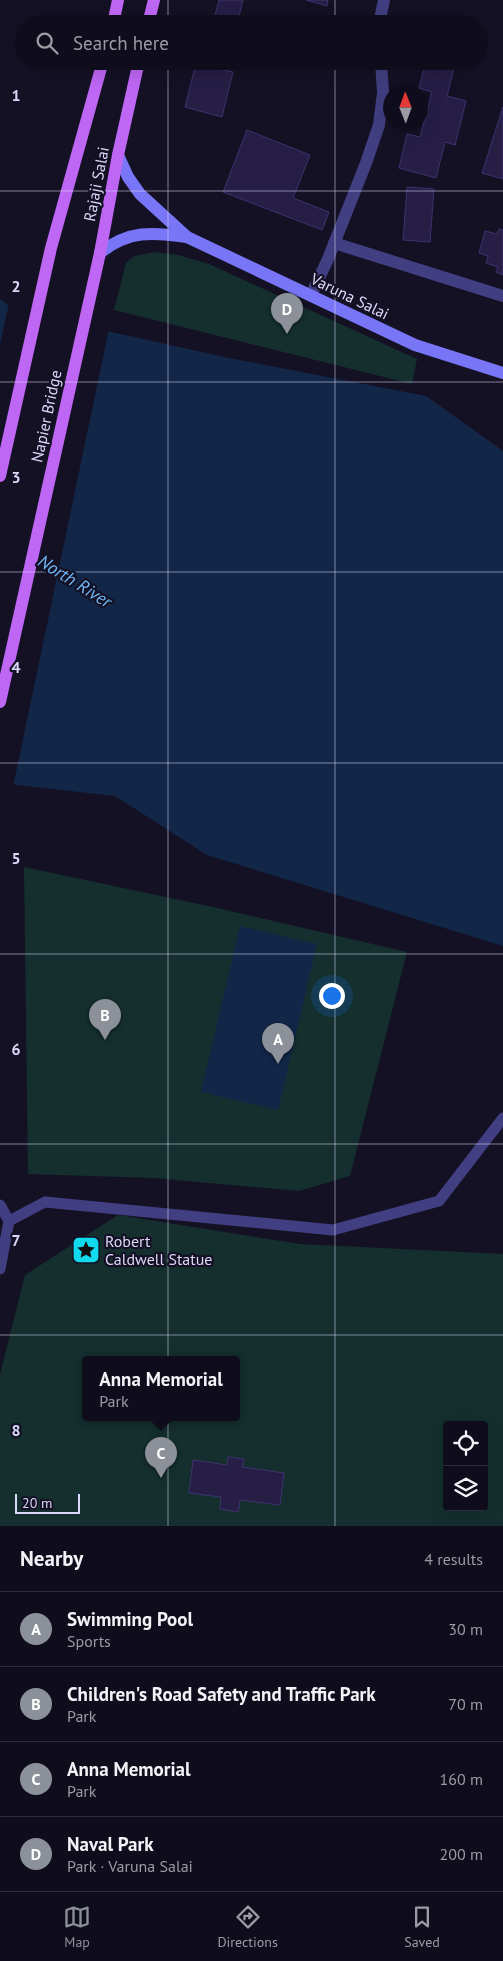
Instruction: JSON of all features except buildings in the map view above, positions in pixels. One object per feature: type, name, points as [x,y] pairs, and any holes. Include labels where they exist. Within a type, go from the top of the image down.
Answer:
[{"type":"main road","points":[[115,15],[118,0]]},
{"type":"main road","points":[[150,15],[154,0]]},
{"type":"main road","name":"Rajaji Salai","points":[[39,302],[67,188],[100,70]]},
{"type":"main road","name":"Rajaji Salai","points":[[86,312],[100,253],[118,155],[137,70]]},
{"type":"main road","name":"Napier Bridge","points":[[0,476],[39,302]]},
{"type":"main road","name":"Napier Bridge","points":[[0,702],[86,312]]},
{"type":"street","points":[[381,15],[384,0]]},
{"type":"street","points":[[311,295],[366,163],[379,125],[383,93],[381,70]]},
{"type":"street","name":"Varuna Salai","points":[[118,155],[128,177],[140,194],[187,237]]},
{"type":"street","name":"Varuna Salai","points":[[100,253],[120,239],[137,234],[162,233],[187,237],[415,345],[503,373]]},
{"type":"street","points":[[334,243],[503,296]]},
{"type":"lane","points":[[9,1221],[45,1202],[333,1230],[439,1201],[503,1118]]},
{"type":"lane","points":[[0,1205],[9,1221],[0,1269]]},
{"type":"green space","points":[[156,252],[178,255],[209,264],[417,359],[412,384],[114,310],[126,263],[134,256]]},
{"type":"green space","points":[[24,867],[213,907],[407,952],[350,1176],[299,1191],[153,1178],[28,1174]]},
{"type":"green space","points":[[118,1215],[300,1244],[503,1254],[503,1526],[0,1526],[0,1374],[25,1275]]},
{"type":"water","name":"North River","points":[[0,299],[11,307],[57,320],[224,357],[426,396],[503,451],[503,946],[207,855],[115,796],[0,783]]},
{"type":"water","points":[[240,926],[317,944],[278,1110],[201,1092]]},
{"type":"pier","points":[[9,303],[58,318],[109,329],[13,787],[0,785],[0,345]]},
{"type":"place","name":"Naval Park","points":[[287,334]]},
{"type":"place","name":"Children's Road Safety and Traffic Park","points":[[105,1040]]},
{"type":"place","name":"Swimming Pool","points":[[278,1064]]},
{"type":"place","name":"Robert Caldwell Statue","points":[[86,1250]]},
{"type":"place","name":"Anna Memorial","points":[[161,1478]]}]
